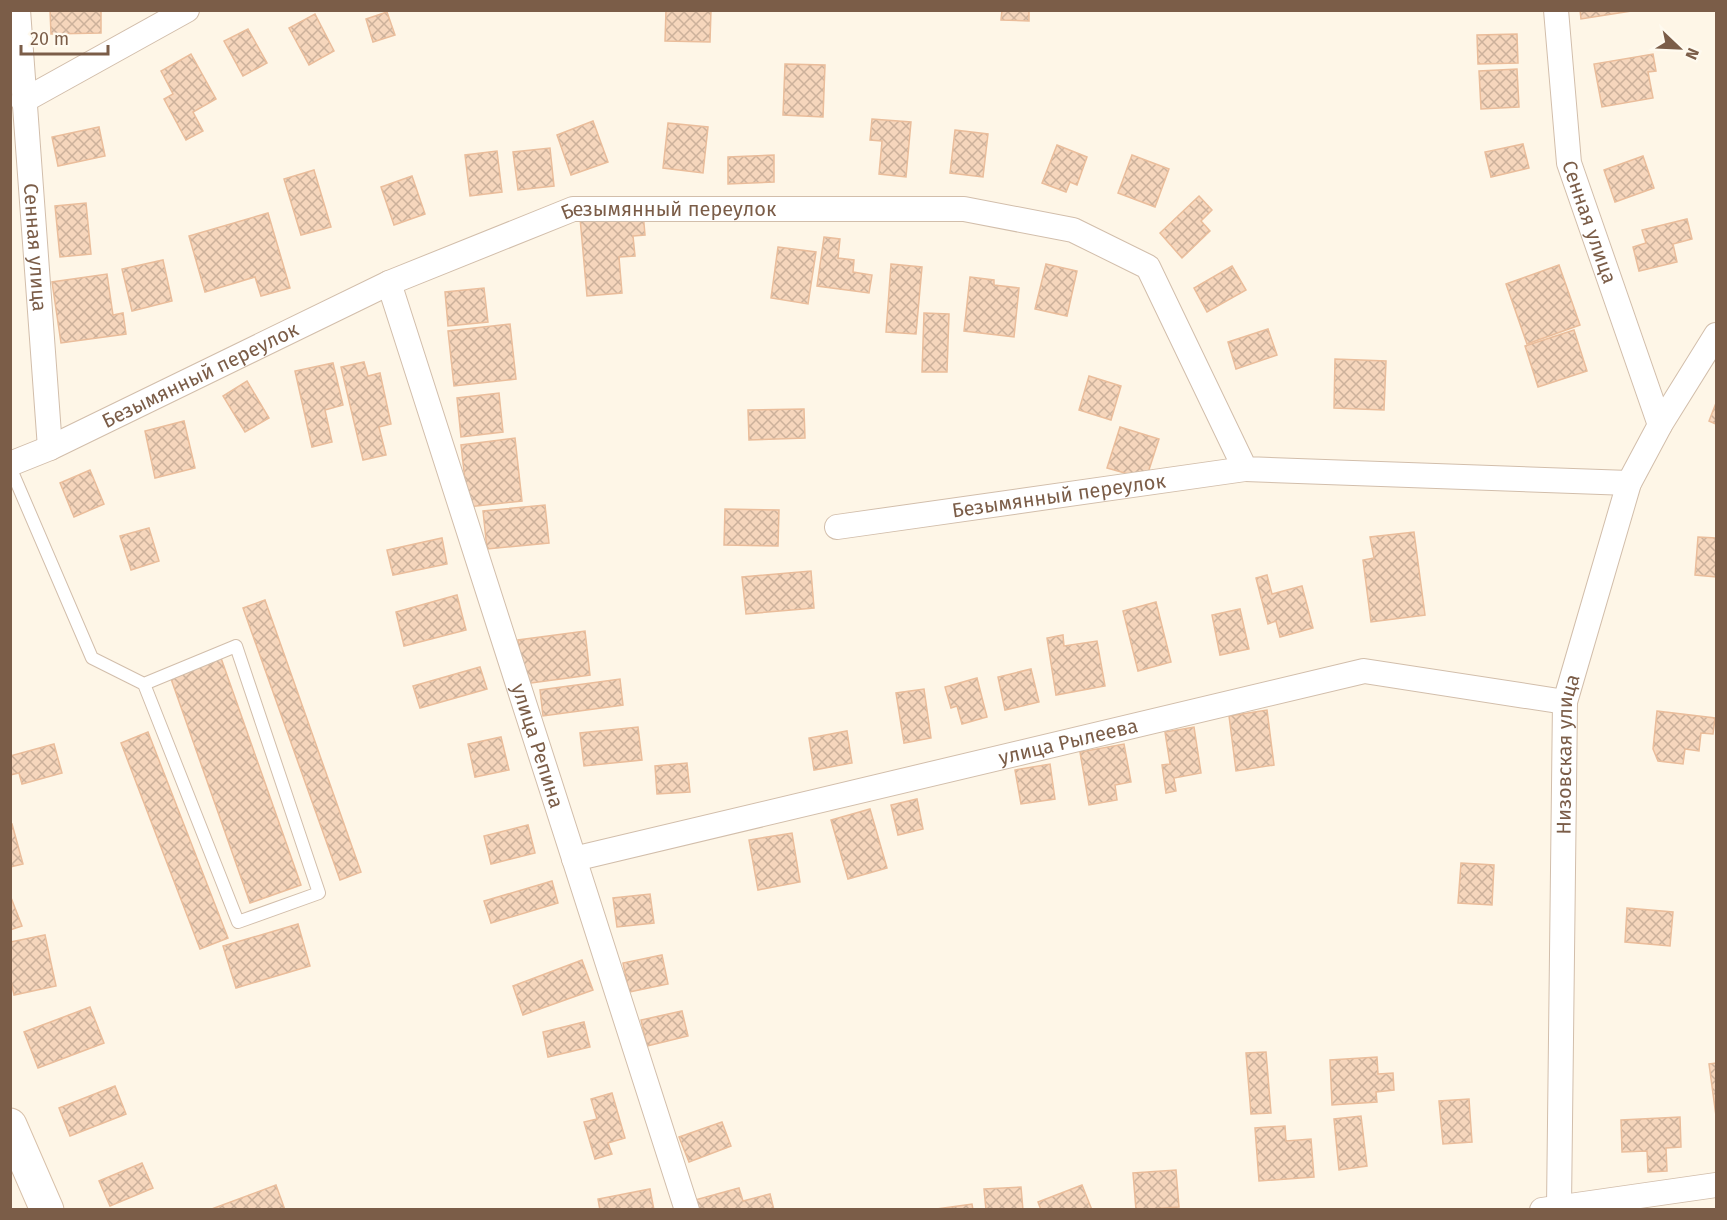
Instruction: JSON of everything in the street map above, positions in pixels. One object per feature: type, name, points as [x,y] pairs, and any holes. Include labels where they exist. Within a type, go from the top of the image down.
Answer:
[{"type":"street","name":"Сенная улица","points":[[18,10],[50,448]]},
{"type":"street","points":[[23,102],[188,10]]},
{"type":"street","name":"Сенная улица","points":[[1556,10],[1569,163],[1660,425]]},
{"type":"street","name":"Безымянный переулок","points":[[10,465],[50,448],[389,283],[573,209],[964,209],[1073,230],[1148,267],[1245,469]]},
{"type":"street","name":"улица Репина","points":[[389,283],[687,1209]]},
{"type":"street","name":"Низовская улица","points":[[1551,1208],[1565,702],[1629,483],[1660,425],[1716,335]]},
{"type":"street","name":"Безымянный переулок","points":[[837,527],[1245,469],[1629,483]]},
{"type":"street","name":"улица Рылеева","points":[[574,859],[1364,671],[1565,702]]},
{"type":"street","points":[[10,1125],[47,1209]]},
{"type":"street","points":[[1551,1208],[1625,1204],[1716,1185]]},
{"type":"lane","points":[[10,465],[92,658],[144,684],[238,922],[319,893],[236,646],[144,684]]},
{"type":"building","points":[[50,10],[101,10],[101,33],[51,34]]},
{"type":"building","points":[[666,10],[711,10],[710,42],[665,41]]},
{"type":"building","points":[[1002,10],[1029,10],[1029,21],[1001,20]]},
{"type":"building","points":[[1580,10],[1631,10],[1631,11],[1581,19]]},
{"type":"building","points":[[387,12],[395,35],[373,42],[366,19]]},
{"type":"building","points":[[315,14],[334,51],[309,65],[289,28]]},
{"type":"building","points":[[248,29],[267,63],[243,76],[224,41]]},
{"type":"building","points":[[1517,34],[1518,63],[1478,64],[1477,35]]},
{"type":"building","points":[[191,54],[216,99],[193,112],[203,131],[186,140],[164,99],[173,94],[161,71]]},
{"type":"building","points":[[1653,54],[1656,71],[1648,72],[1653,98],[1602,107],[1594,64]]},
{"type":"building","points":[[785,64],[825,65],[823,117],[783,115]]},
{"type":"building","points":[[1517,69],[1519,107],[1481,109],[1479,71]]},
{"type":"building","points":[[872,119],[911,122],[906,177],[879,174],[882,141],[870,140]]},
{"type":"building","points":[[593,121],[608,162],[571,175],[557,135]]},
{"type":"building","points":[[668,123],[708,127],[703,173],[663,168]]},
{"type":"building","points":[[99,127],[105,156],[58,166],[52,137]]},
{"type":"building","points":[[955,130],[988,134],[983,177],[950,173]]},
{"type":"building","points":[[1523,144],[1529,168],[1491,177],[1485,152]]},
{"type":"building","points":[[1057,145],[1087,157],[1077,185],[1070,182],[1066,192],[1042,183]]},
{"type":"building","points":[[550,148],[554,186],[518,190],[513,152]]},
{"type":"building","points":[[497,151],[502,192],[470,196],[465,155]]},
{"type":"building","points":[[774,155],[774,182],[728,184],[728,157]]},
{"type":"building","points":[[1132,155],[1169,169],[1155,207],[1118,193]]},
{"type":"building","points":[[1643,156],[1654,188],[1615,202],[1604,170]]},
{"type":"building","points":[[314,170],[331,227],[301,235],[284,179]]},
{"type":"building","points":[[412,176],[425,214],[394,225],[381,187]]},
{"type":"building","points":[[1199,196],[1212,210],[1201,221],[1210,231],[1182,258],[1160,233]]},
{"type":"building","points":[[86,203],[91,254],[60,257],[55,206]]},
{"type":"building","points":[[643,212],[645,235],[633,236],[635,256],[619,257],[622,293],[587,296],[580,218]]},
{"type":"building","points":[[268,213],[290,288],[261,296],[255,277],[205,292],[189,236]]},
{"type":"building","points":[[1687,219],[1692,239],[1673,244],[1677,262],[1639,271],[1633,247],[1646,243],[1642,230]]},
{"type":"building","points":[[824,237],[840,239],[838,258],[854,260],[853,272],[872,275],[869,293],[817,286]]},
{"type":"building","points":[[778,247],[816,252],[808,304],[771,298]]},
{"type":"building","points":[[163,260],[172,301],[132,311],[122,269]]},
{"type":"building","points":[[891,264],[922,267],[916,334],[886,332]]},
{"type":"building","points":[[1046,264],[1077,271],[1067,316],[1035,309]]},
{"type":"building","points":[[1559,265],[1580,325],[1527,344],[1506,284]]},
{"type":"building","points":[[1232,266],[1246,290],[1207,312],[1194,288]]},
{"type":"building","points":[[107,274],[113,315],[123,313],[126,334],[61,343],[52,282]]},
{"type":"building","points":[[970,277],[994,280],[994,285],[1019,288],[1014,337],[964,331]]},
{"type":"building","points":[[484,288],[488,322],[448,326],[445,292]]},
{"type":"building","points":[[924,313],[949,314],[947,372],[922,372]]},
{"type":"building","points":[[510,324],[516,379],[454,386],[448,331]]},
{"type":"building","points":[[1268,329],[1277,355],[1236,369],[1228,342]]},
{"type":"building","points":[[1574,330],[1587,371],[1538,387],[1525,346]]},
{"type":"building","points":[[1335,359],[1386,361],[1384,410],[1334,408]]},
{"type":"building","points":[[364,362],[368,376],[380,373],[391,424],[379,427],[386,455],[363,460],[341,367]]},
{"type":"building","points":[[333,363],[343,405],[325,410],[332,442],[312,447],[295,371]]},
{"type":"building","points":[[1089,376],[1121,386],[1111,420],[1079,410]]},
{"type":"building","points":[[247,381],[269,418],[245,432],[223,396]]},
{"type":"building","points":[[499,393],[503,432],[461,437],[457,398]]},
{"type":"building","points":[[1716,403],[1716,424],[1709,421]]},
{"type":"building","points":[[804,409],[805,438],[749,440],[748,410]]},
{"type":"building","points":[[184,421],[195,468],[155,478],[145,431]]},
{"type":"building","points":[[1120,427],[1159,439],[1146,479],[1107,468]]},
{"type":"building","points":[[515,438],[522,501],[468,507],[461,445]]},
{"type":"building","points":[[90,470],[104,504],[74,517],[60,483]]},
{"type":"building","points":[[545,505],[549,543],[487,549],[483,511]]},
{"type":"building","points":[[725,509],[779,510],[778,546],[724,545]]},
{"type":"building","points":[[149,528],[159,561],[131,570],[120,536]]},
{"type":"building","points":[[1414,532],[1425,615],[1371,622],[1363,560],[1374,558],[1370,537]]},
{"type":"building","points":[[1698,537],[1716,538],[1716,577],[1695,575]]},
{"type":"building","points":[[442,538],[447,564],[393,575],[387,550]]},
{"type":"building","points":[[811,571],[814,608],[746,614],[742,577]]},
{"type":"building","points":[[1267,575],[1272,594],[1302,586],[1313,628],[1280,637],[1276,621],[1268,624],[1256,578]]},
{"type":"building","points":[[457,595],[466,630],[404,646],[396,612]]},
{"type":"building","points":[[265,600],[361,872],[340,880],[243,608]]},
{"type":"building","points":[[1156,602],[1171,662],[1138,671],[1123,611]]},
{"type":"building","points":[[1240,609],[1249,649],[1220,655],[1212,615]]},
{"type":"building","points":[[585,631],[590,675],[524,684],[518,640]]},
{"type":"building","points":[[1063,635],[1064,646],[1097,641],[1105,686],[1056,695],[1047,638]]},
{"type":"building","points":[[221,658],[301,885],[250,903],[170,676]]},
{"type":"building","points":[[480,667],[487,689],[420,708],[413,686]]},
{"type":"building","points":[[1031,669],[1039,702],[1005,710],[998,677]]},
{"type":"building","points":[[977,678],[987,717],[962,724],[957,706],[951,708],[945,687]]},
{"type":"building","points":[[620,679],[623,705],[543,716],[540,690]]},
{"type":"building","points":[[924,689],[931,738],[904,743],[896,693]]},
{"type":"building","points":[[1267,710],[1274,765],[1236,771],[1229,716]]},
{"type":"building","points":[[1657,711],[1715,718],[1713,734],[1701,733],[1699,751],[1685,749],[1683,764],[1658,761],[1653,749]]},
{"type":"building","points":[[638,727],[642,760],[584,766],[580,733]]},
{"type":"building","points":[[1194,727],[1201,773],[1174,778],[1176,791],[1166,793],[1162,765],[1170,764],[1165,732]]},
{"type":"building","points":[[847,731],[852,763],[814,770],[809,738]]},
{"type":"building","points":[[148,732],[228,938],[200,949],[121,743]]},
{"type":"building","points":[[501,737],[509,770],[475,777],[468,744]]},
{"type":"building","points":[[54,744],[62,773],[22,784],[19,773],[10,775],[10,756]]},
{"type":"building","points":[[1124,744],[1131,782],[1115,785],[1117,800],[1089,805],[1080,752]]},
{"type":"building","points":[[687,763],[690,792],[657,794],[655,766]]},
{"type":"building","points":[[1050,764],[1055,799],[1021,804],[1015,770]]},
{"type":"building","points":[[917,799],[923,829],[898,835],[891,805]]},
{"type":"building","points":[[870,809],[887,868],[848,879],[831,820]]},
{"type":"building","points":[[12,824],[23,864],[10,867],[10,825]]},
{"type":"building","points":[[528,825],[535,853],[491,864],[484,836]]},
{"type":"building","points":[[792,833],[800,882],[758,890],[749,840]]},
{"type":"building","points":[[1461,863],[1494,865],[1492,905],[1458,903]]},
{"type":"building","points":[[552,881],[558,903],[491,923],[484,901]]},
{"type":"building","points":[[650,894],[654,923],[617,927],[613,898]]},
{"type":"building","points":[[10,895],[22,926],[10,930]]},
{"type":"building","points":[[1627,908],[1673,912],[1670,946],[1625,942]]},
{"type":"building","points":[[298,924],[310,966],[236,988],[223,946]]},
{"type":"building","points":[[45,935],[56,986],[14,995],[10,977],[10,942]]},
{"type":"building","points":[[662,955],[668,984],[629,992],[623,963]]},
{"type":"building","points":[[582,960],[593,990],[523,1015],[513,986]]},
{"type":"building","points":[[90,1007],[104,1043],[38,1068],[24,1032]]},
{"type":"building","points":[[682,1011],[688,1036],[647,1046],[641,1020]]},
{"type":"building","points":[[584,1022],[590,1047],[548,1057],[543,1032]]},
{"type":"building","points":[[1266,1052],[1271,1113],[1251,1114],[1246,1053]]},
{"type":"building","points":[[1377,1057],[1378,1074],[1393,1073],[1394,1090],[1376,1092],[1377,1102],[1332,1105],[1330,1060]]},
{"type":"building","points":[[1716,1063],[1716,1116],[1709,1064]]},
{"type":"building","points":[[115,1086],[126,1114],[70,1136],[59,1108]]},
{"type":"building","points":[[612,1093],[625,1138],[608,1143],[612,1154],[595,1159],[584,1122],[597,1119],[591,1099]]},
{"type":"building","points":[[1469,1099],[1472,1142],[1443,1144],[1439,1101]]},
{"type":"building","points":[[1361,1116],[1367,1166],[1339,1170],[1334,1119]]},
{"type":"building","points":[[1680,1117],[1681,1147],[1666,1148],[1667,1171],[1648,1172],[1647,1151],[1622,1152],[1621,1120]]},
{"type":"building","points":[[722,1122],[731,1146],[689,1162],[679,1137]]},
{"type":"building","points":[[1285,1126],[1286,1141],[1311,1139],[1314,1177],[1259,1181],[1255,1128]]},
{"type":"building","points":[[142,1163],[153,1188],[110,1206],[99,1181]]},
{"type":"building","points":[[1176,1170],[1179,1207],[1136,1210],[1133,1173]]},
{"type":"building","points":[[276,1185],[285,1210],[209,1210]]},
{"type":"building","points":[[1082,1185],[1092,1210],[1041,1210],[1038,1202]]},
{"type":"building","points":[[1021,1187],[1023,1210],[986,1210],[984,1189]]},
{"type":"building","points":[[739,1188],[743,1201],[770,1194],[774,1210],[697,1210],[695,1200]]},
{"type":"building","points":[[650,1189],[654,1210],[600,1210],[598,1199]]},
{"type":"building","points":[[972,1204],[973,1210],[937,1210],[937,1209]]}]
